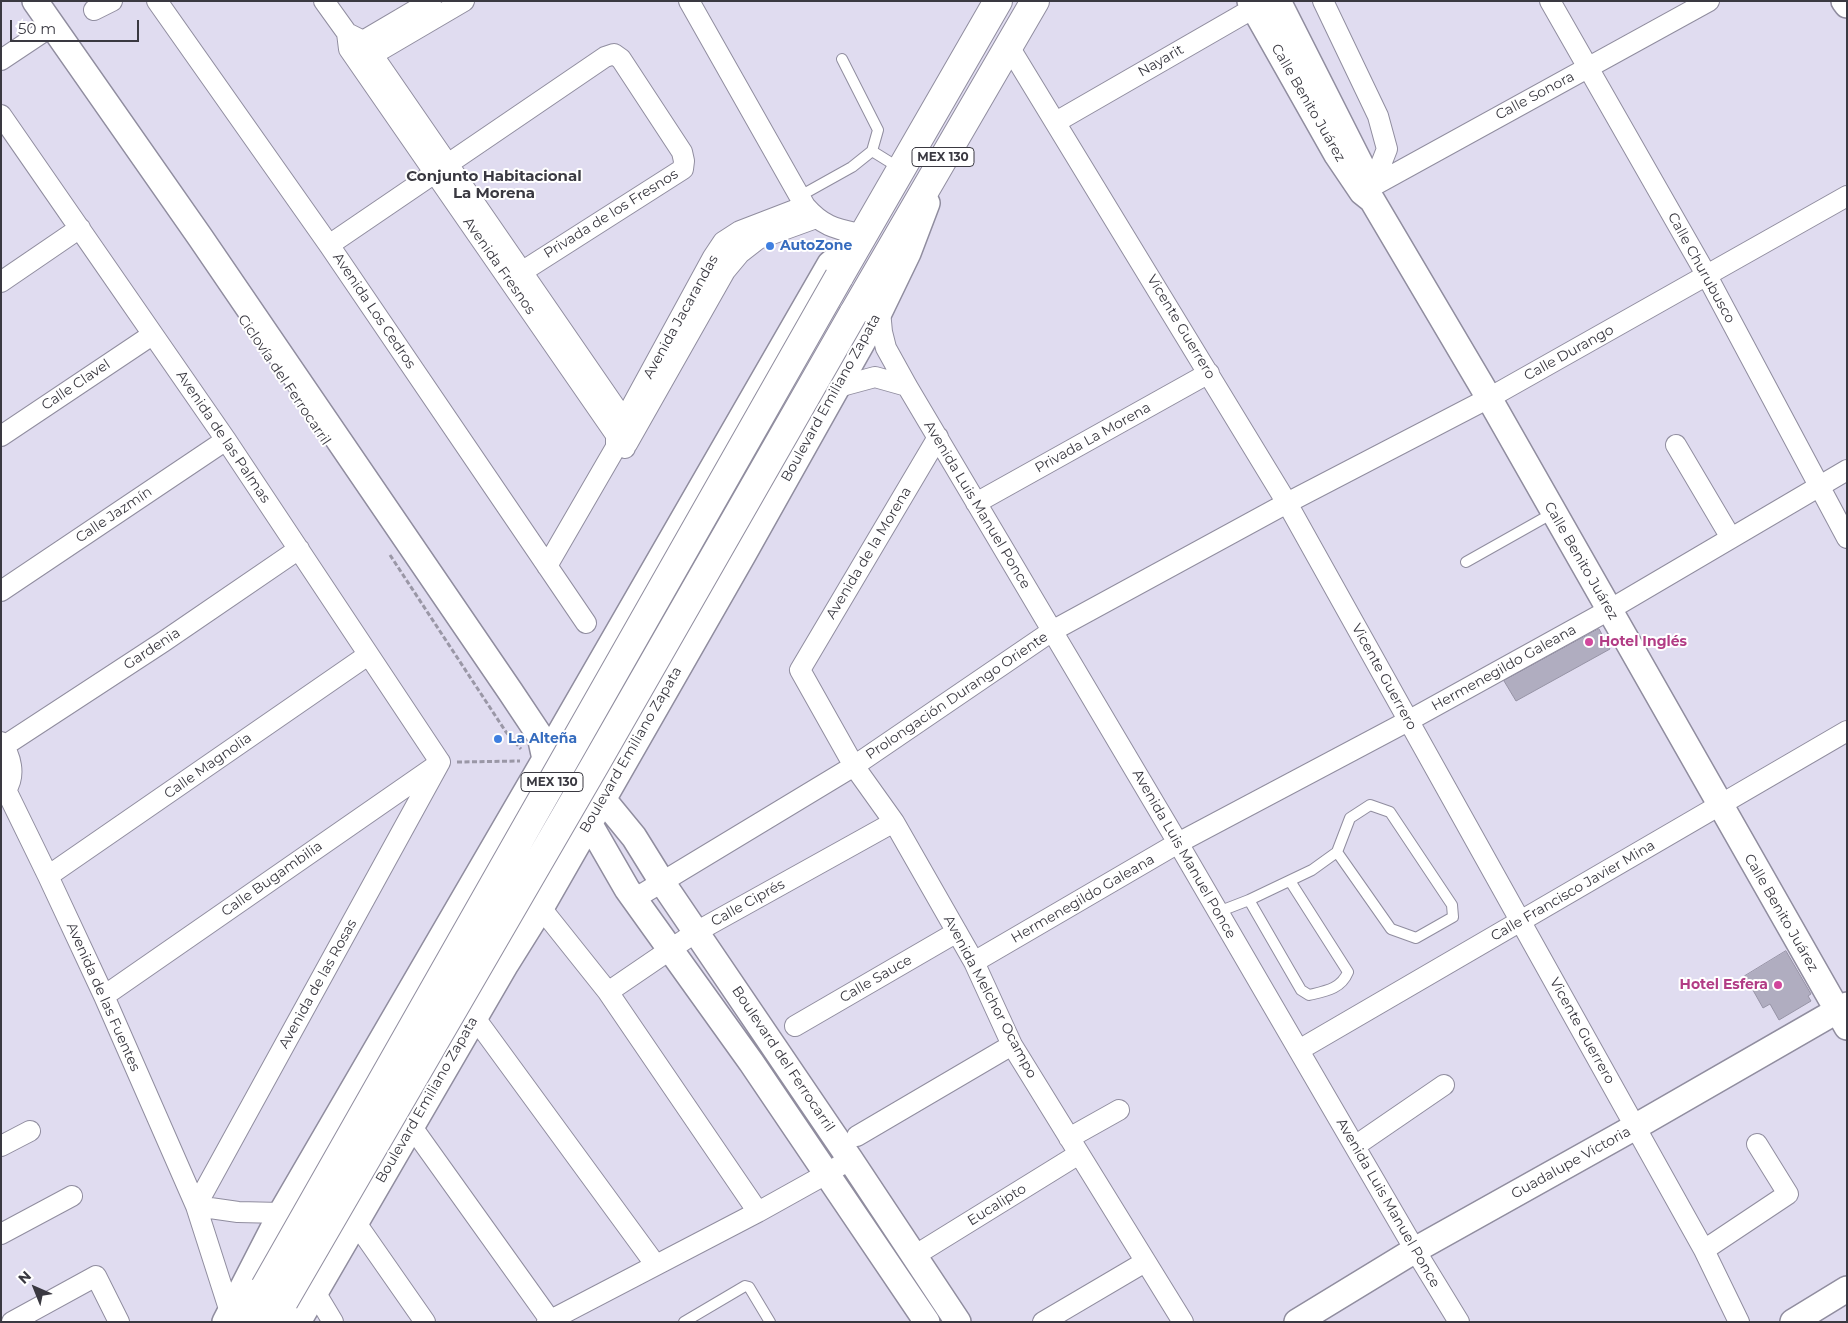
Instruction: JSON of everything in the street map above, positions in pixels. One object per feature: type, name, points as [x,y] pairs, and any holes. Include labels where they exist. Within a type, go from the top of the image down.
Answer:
[{"type":"main road","name":"Boulevard Emiliano Zapata","points":[[280,1308],[1035,1]]},
{"type":"main road","name":"MEX 130","points":[[233,1318],[280,1308],[839,278],[993,4]]},
{"type":"street","points":[[35,1],[200,237],[545,751]]},
{"type":"street","name":"Avenida Los Cedros","points":[[158,1],[329,245],[586,623]]},
{"type":"street","name":"Avenida Fresnos","points":[[324,1],[441,168],[623,437]]},
{"type":"street","points":[[358,48],[431,1]]},
{"type":"street","points":[[358,48],[464,1]]},
{"type":"street","points":[[689,1],[807,207],[830,227],[864,235]]},
{"type":"street","name":"Calle Benito Juárez","points":[[1278,1],[1369,193],[1489,398],[1720,805],[1844,1014]]},
{"type":"street","points":[[1323,1],[1378,116],[1387,149],[1369,193]]},
{"type":"street","name":"Calle Churubusco","points":[[1550,1],[1707,276],[1847,538]]},
{"type":"street","name":"Calle Sonora","points":[[1369,193],[1502,114],[1709,1]]},
{"type":"street","points":[[1844,1],[1847,5]]},
{"type":"street","name":"Calle Benito Juárez","points":[[1257,3],[1337,155],[1369,193]]},
{"type":"street","name":"Nayarit","points":[[1056,122],[1257,3]]},
{"type":"street","points":[[1,60],[52,26]]},
{"type":"street","name":"Vicente Guerrero","points":[[1008,45],[1287,503],[1704,1250],[1739,1322]]},
{"type":"street","name":"Privada de los Fresnos","points":[[441,168],[605,56],[614,54],[621,59],[682,152],[684,160],[683,169],[515,276]]},
{"type":"street","name":"Avenida de las Palmas","points":[[2,119],[80,228],[226,440],[440,762]]},
{"type":"street","name":"Boulevard Emiliano Zapata","points":[[280,1308],[315,1292],[506,964],[541,908],[880,311],[924,215],[939,165]]},
{"type":"street","points":[[329,245],[441,168]]},
{"type":"street","name":"Calle Durango","points":[[1287,503],[1489,398],[1847,196]]},
{"type":"street","name":"Avenida Jacarandas","points":[[547,566],[623,437],[713,257],[723,242],[740,230],[807,207]]},
{"type":"street","points":[[1,282],[80,228]]},
{"type":"street","points":[[233,1318],[281,1213],[545,751],[830,264],[864,235]]},
{"type":"street","name":"Avenida Luis Manuel Ponce","points":[[880,311],[886,348],[907,386],[1459,1322]]},
{"type":"street","name":"Calle Clavel","points":[[1,436],[152,334]]},
{"type":"street","name":"Privada La Morena","points":[[976,503],[1209,373]]},
{"type":"street","points":[[838,387],[875,377],[907,386]]},
{"type":"street","name":"Avenida de la Morena","points":[[800,670],[938,437]]},
{"type":"street","name":"Calle Jazmín","points":[[1,590],[226,440]]},
{"type":"street","points":[[1676,445],[1731,538]]},
{"type":"street","name":"Hermenegildo Galeana","points":[[974,962],[1178,843],[1408,721],[1609,610],[1847,470]]},
{"type":"street","name":"Prolongación Durango Oriente","points":[[634,900],[854,766],[1052,631],[1287,503]]},
{"type":"street","name":"Gardenia","points":[[3,744],[164,642],[299,549]]},
{"type":"street","name":"Calle Magnolia","points":[[48,876],[368,655]]},
{"type":"street","name":"Avenida Melchor Ocampo","points":[[800,670],[854,766],[894,822],[974,962],[1012,1045],[1183,1322]]},
{"type":"street","name":"Calle Francisco Javier Mina","points":[[1299,1050],[1847,731]]},
{"type":"street","points":[[3,744],[12,771],[12,781],[3,790]]},
{"type":"street","name":"Boulevard del Ferrocarril","points":[[545,751],[603,799],[634,837],[696,932],[853,1147],[914,1256],[958,1322]]},
{"type":"street","name":"Boulevard del Ferrocarril","points":[[545,751],[634,900],[751,1062],[828,1173],[927,1322]]},
{"type":"street","name":"Calle Bugambilia","points":[[104,996],[440,762]]},
{"type":"street","name":"Avenida de las Rosas","points":[[196,1206],[440,762]]},
{"type":"street","name":"Avenida de las Fuentes","points":[[3,790],[48,876],[104,996],[196,1206],[233,1318]]},
{"type":"street","name":"Calle Ciprés","points":[[608,992],[696,932],[894,822]]},
{"type":"street","points":[[541,908],[608,992],[758,1212]]},
{"type":"street","name":"Calle Sauce","points":[[795,1026],[957,932]]},
{"type":"street","name":"Guadalupe Victoria","points":[[1297,1322],[1415,1250],[1635,1127],[1844,1014]]},
{"type":"street","points":[[475,1018],[654,1264]]},
{"type":"street","points":[[412,1127],[548,1321],[654,1264],[758,1212],[828,1173],[853,1147],[1012,1045]]},
{"type":"street","points":[[1355,1146],[1444,1085]]},
{"type":"street","name":"Eucalipto","points":[[914,1256],[1074,1146],[1119,1110]]},
{"type":"street","points":[[1,1146],[30,1131]]},
{"type":"street","points":[[1704,1250],[1788,1194],[1757,1144]]},
{"type":"street","points":[[1,1234],[72,1196]]},
{"type":"street","points":[[196,1206],[238,1212],[281,1213]]},
{"type":"street","points":[[356,1222],[424,1322]]},
{"type":"street","points":[[892,1270],[914,1256]]},
{"type":"street","points":[[1042,1322],[1145,1262]]},
{"type":"street","points":[[12,1322],[96,1276],[119,1322]]},
{"type":"street","points":[[1793,1322],[1847,1289]]},
{"type":"street","points":[[315,1292],[333,1322]]},
{"type":"lane","points":[[807,207],[872,151],[878,130],[842,59]]},
{"type":"lane","points":[[872,151],[901,170]]},
{"type":"lane","points":[[1466,562],[1553,513]]},
{"type":"lane","points":[[1218,912],[1249,900],[1312,870],[1337,852],[1350,818],[1370,805],[1390,812],[1452,905],[1454,917],[1416,938],[1391,929],[1337,852]]},
{"type":"lane","points":[[1249,900],[1301,990],[1309,994],[1330,990],[1344,982],[1348,972],[1290,881]]},
{"type":"lane","points":[[684,1322],[745,1286],[749,1287],[770,1322]]},
{"type":"path","points":[[387,550],[506,732],[545,751]]},
{"type":"path","points":[[440,762],[518,760],[545,751]]},
{"type":"building","points":[[1599,629],[1610,649],[1516,701],[1504,681]]},
{"type":"building","name":"Hotel Esfera","points":[[1786,951],[1811,994],[1808,996],[1811,1001],[1779,1020],[1770,1004],[1763,1008],[1745,976]]},
{"type":"place","name":"AutoZone","points":[[770,246]]},
{"type":"place","name":"Hotel Inglés","points":[[1589,642]]},
{"type":"place","name":"La Alteña","points":[[498,739]]},
{"type":"place","name":"Hotel Esfera","points":[[1778,985]]},
{"type":"district","name":"Conjunto Habitacional La Morena","points":[[494,186]]}]
